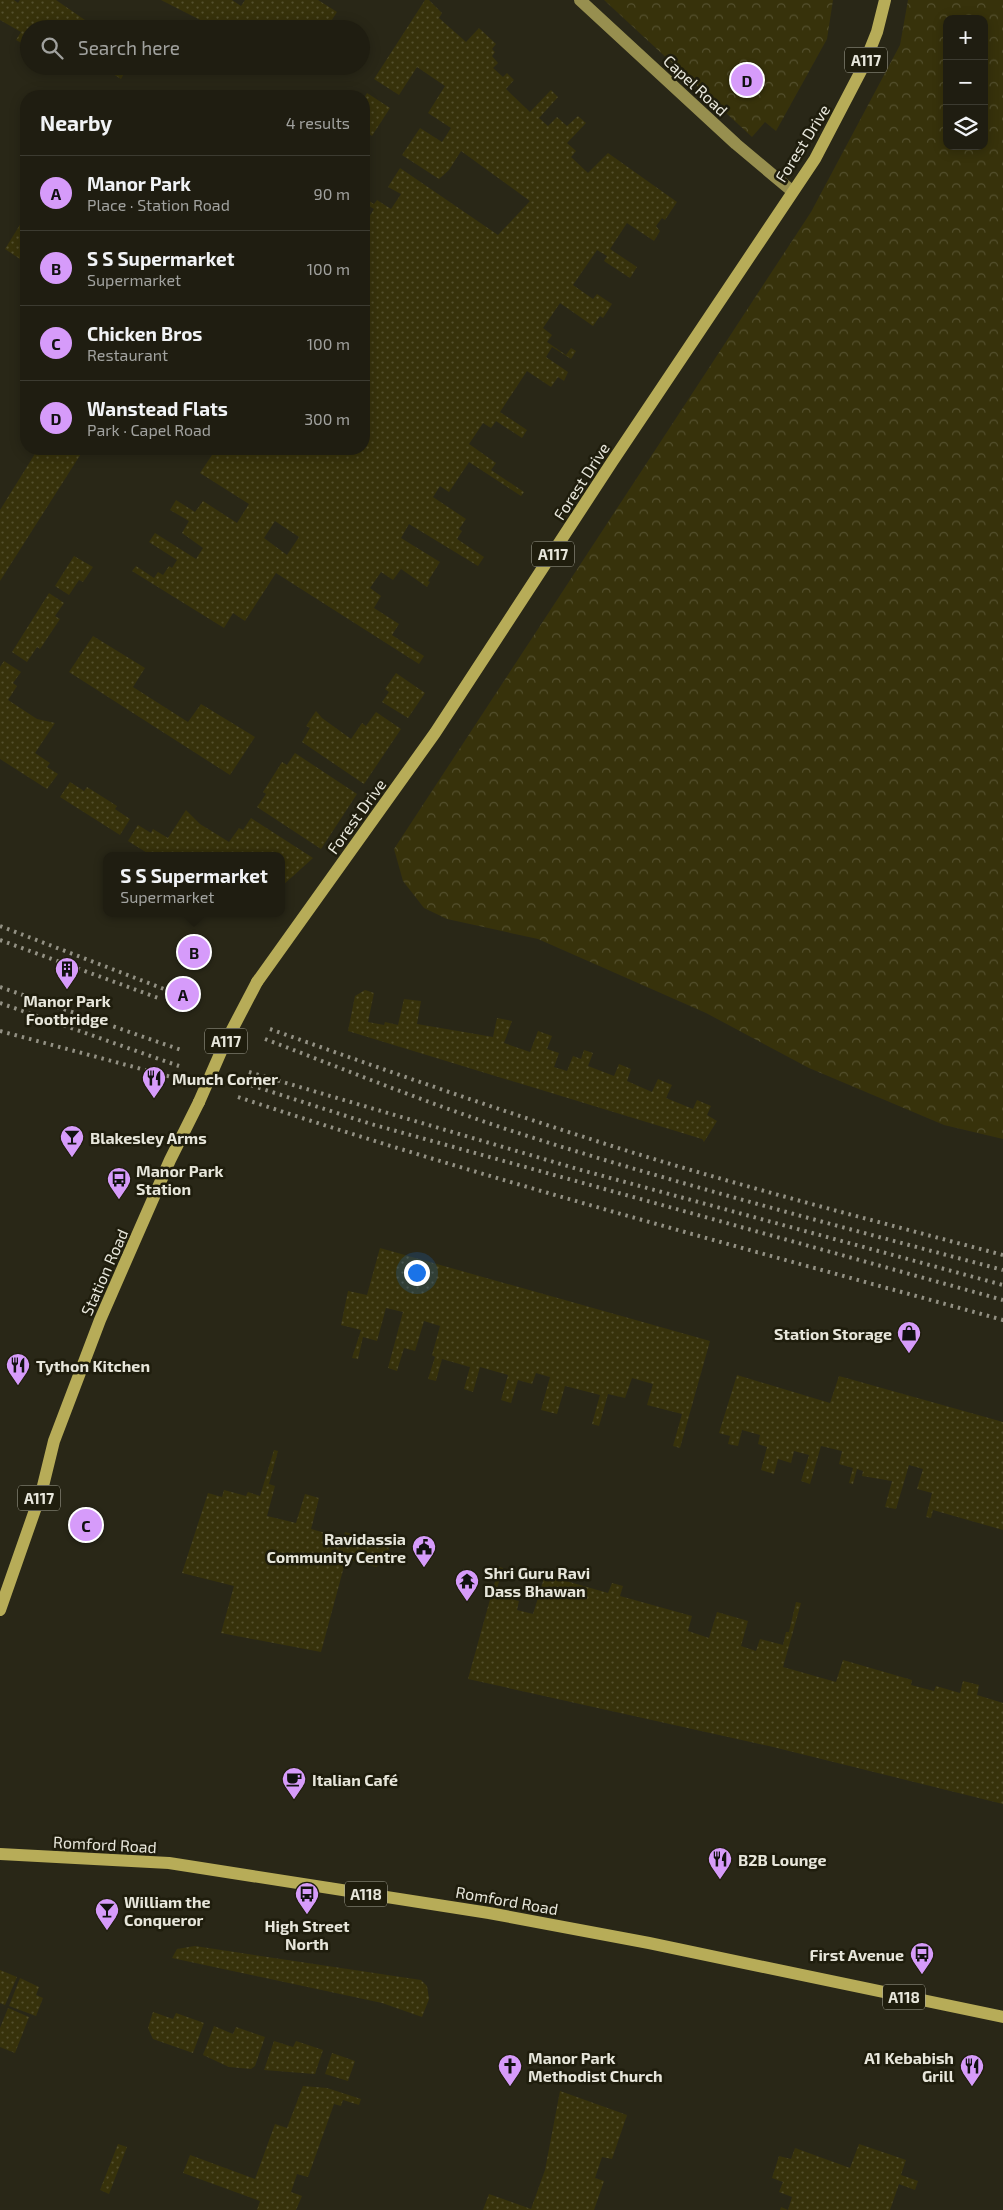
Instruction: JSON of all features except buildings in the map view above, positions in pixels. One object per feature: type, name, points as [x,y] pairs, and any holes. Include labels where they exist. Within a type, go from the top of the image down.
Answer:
[{"type":"main road","name":"Forest Drive","points":[[271,961],[444,720],[814,159],[863,67],[877,32],[886,0]]},
{"type":"main road","name":"Station Road","points":[[0,1610],[42,1490],[54,1441],[100,1320],[170,1160],[223,1047],[257,982],[271,961]]},
{"type":"main road","name":"Romford Road","points":[[0,1854],[169,1863],[489,1913],[649,1942],[1003,2017]]},
{"type":"street","name":"Capel Road","points":[[580,0],[736,144],[792,191]]},
{"type":"green space","points":[[0,0],[14,0],[18,3],[20,0],[56,0],[85,20],[20,20],[20,31],[0,20]]},
{"type":"green space","points":[[161,0],[232,0],[241,6],[245,0],[318,0],[337,12],[332,20],[200,20]]},
{"type":"green space","points":[[425,0],[429,0],[442,13],[439,18],[466,42],[479,28],[496,44],[492,49],[495,52],[492,56],[498,63],[493,68],[503,77],[507,73],[514,80],[506,89],[530,112],[551,90],[558,97],[539,118],[548,126],[557,117],[567,126],[578,116],[586,123],[567,143],[576,151],[571,157],[588,173],[608,153],[677,202],[665,220],[662,218],[656,226],[660,231],[654,241],[627,223],[610,249],[637,267],[630,278],[604,261],[607,256],[597,250],[573,285],[593,299],[597,294],[612,304],[603,318],[600,316],[593,326],[560,303],[543,328],[552,335],[547,342],[566,355],[571,348],[576,351],[571,359],[552,347],[546,357],[568,372],[564,381],[558,377],[551,387],[527,371],[500,412],[527,430],[522,438],[496,421],[491,428],[483,423],[469,444],[496,463],[491,470],[524,492],[521,496],[469,462],[449,492],[440,486],[433,497],[466,519],[459,529],[462,531],[457,539],[484,557],[478,566],[409,524],[401,538],[440,562],[428,581],[430,582],[427,587],[401,569],[393,580],[381,572],[370,588],[381,596],[374,608],[399,624],[392,635],[424,656],[419,664],[276,573],[245,621],[233,613],[224,628],[132,571],[136,566],[154,578],[158,572],[163,575],[169,566],[172,568],[177,560],[149,542],[155,533],[196,559],[203,548],[182,533],[189,521],[170,510],[176,500],[195,512],[203,501],[237,523],[249,504],[200,473],[212,455],[370,455],[370,215],[374,209],[370,207],[370,202],[374,204],[377,200],[391,209],[401,194],[388,187],[400,168],[498,235],[530,201],[461,151],[449,170],[439,179],[402,155],[420,128],[442,142],[451,128],[428,113],[445,86],[417,67],[399,95],[374,79]],"holes":[[[275,521],[299,537],[287,555],[264,538]]]},
{"type":"green space","points":[[604,0],[833,0],[827,39],[776,131],[765,122],[752,137]]},
{"type":"green space","points":[[908,0],[1003,0],[1003,1139],[944,1125],[809,1068],[706,1013],[538,939],[447,919],[424,908],[403,881],[394,849],[811,212],[900,45]]},
{"type":"green space","points":[[20,34],[20,42],[16,40]]},
{"type":"green space","points":[[115,75],[123,75],[121,79]]},
{"type":"green space","points":[[370,95],[390,108],[372,136],[370,134]]},
{"type":"green space","points":[[20,225],[20,259],[5,249]]},
{"type":"green space","points":[[34,455],[80,455],[0,581],[0,510]]},
{"type":"green space","points":[[74,556],[93,567],[83,582],[79,580],[69,595],[55,586]]},
{"type":"green space","points":[[49,593],[64,603],[55,616],[60,619],[40,649],[37,647],[27,662],[12,652]]},
{"type":"green space","points":[[93,636],[145,668],[133,687],[188,722],[201,704],[255,737],[230,775],[69,672]]},
{"type":"green space","points":[[4,661],[21,672],[13,683],[17,686],[8,700],[37,719],[55,723],[35,753],[50,763],[47,767],[58,774],[47,789],[0,759],[0,667]]},
{"type":"green space","points":[[396,673],[425,693],[408,718],[382,702],[389,692],[385,689]]},
{"type":"green space","points":[[316,711],[322,718],[351,739],[362,723],[366,726],[376,712],[401,729],[364,784],[302,742],[310,728],[306,726]]},
{"type":"green space","points":[[295,753],[357,794],[321,849],[257,807],[266,794],[263,792],[282,762],[287,765]]},
{"type":"green space","points":[[70,782],[84,791],[87,787],[117,806],[115,809],[130,819],[120,835],[60,797]]},
{"type":"green space","points":[[186,810],[200,824],[229,842],[239,828],[243,830],[251,818],[313,858],[285,883],[285,852],[146,852],[128,841],[138,825],[151,833],[153,829],[168,838]]},
{"type":"green space","points":[[365,990],[374,993],[368,1022],[384,1025],[385,1022],[398,1025],[404,999],[421,1001],[417,1024],[493,1037],[497,1018],[512,1021],[504,1043],[530,1052],[538,1031],[552,1036],[547,1049],[559,1053],[554,1067],[567,1071],[573,1056],[581,1059],[584,1050],[593,1053],[588,1066],[614,1076],[619,1064],[631,1069],[627,1081],[652,1092],[658,1079],[672,1085],[666,1098],[693,1109],[697,1100],[711,1106],[707,1115],[717,1121],[704,1142],[702,1139],[348,1031],[355,996]]},
{"type":"green space","points":[[380,1248],[710,1341],[680,1448],[673,1446],[682,1414],[647,1405],[653,1384],[632,1378],[625,1398],[608,1394],[599,1426],[592,1424],[600,1395],[565,1386],[557,1414],[541,1410],[550,1377],[536,1373],[532,1384],[518,1380],[511,1403],[501,1400],[508,1375],[480,1367],[473,1392],[464,1389],[470,1367],[442,1359],[436,1381],[428,1379],[435,1357],[432,1355],[440,1326],[424,1321],[415,1351],[404,1348],[397,1371],[388,1368],[403,1312],[386,1308],[377,1341],[363,1337],[358,1359],[352,1358],[361,1330],[341,1325],[348,1291],[367,1295]]},
{"type":"green space","points":[[737,1375],[830,1403],[839,1376],[1003,1422],[1003,1530],[933,1510],[931,1518],[926,1517],[932,1493],[917,1489],[923,1469],[909,1465],[896,1509],[885,1507],[892,1481],[862,1476],[863,1471],[857,1469],[853,1484],[849,1483],[853,1468],[839,1464],[842,1451],[821,1446],[810,1484],[801,1481],[809,1455],[794,1451],[791,1463],[778,1459],[774,1474],[761,1470],[767,1447],[758,1444],[760,1435],[742,1430],[738,1446],[728,1444],[730,1436],[719,1433]]},
{"type":"green space","points":[[274,1450],[278,1451],[269,1484],[275,1486],[267,1516],[296,1523],[305,1494],[319,1498],[311,1529],[343,1538],[345,1532],[391,1544],[385,1560],[376,1567],[346,1559],[321,1652],[221,1633],[234,1586],[182,1573],[208,1493],[222,1497],[224,1490],[246,1496],[248,1492],[260,1496]]},
{"type":"green space","points":[[499,1567],[503,1568],[495,1595],[519,1601],[517,1610],[533,1614],[545,1575],[608,1593],[612,1583],[623,1586],[620,1596],[692,1616],[688,1631],[709,1638],[717,1612],[748,1621],[741,1646],[756,1651],[760,1639],[783,1645],[786,1632],[789,1632],[796,1602],[801,1603],[783,1667],[836,1682],[843,1660],[912,1680],[911,1685],[934,1691],[936,1686],[960,1693],[963,1681],[979,1685],[977,1695],[1003,1703],[1003,1804],[769,1746],[468,1679]]},
{"type":"green space","points":[[195,1946],[421,1980],[427,1986],[429,1999],[422,2017],[382,2003],[172,1958],[177,1949]]},
{"type":"green space","points":[[0,1970],[17,1977],[5,2005],[0,2003]]},
{"type":"green space","points":[[20,1978],[39,1987],[36,1995],[43,1998],[36,2016],[9,2006]]},
{"type":"green space","points":[[8,2008],[29,2017],[15,2053],[0,2047],[0,2028]]},
{"type":"green space","points":[[153,2012],[173,2019],[176,2013],[204,2023],[193,2053],[153,2039],[148,2028]]},
{"type":"green space","points":[[214,2026],[233,2034],[236,2027],[265,2037],[255,2066],[251,2069],[229,2067],[203,2055]]},
{"type":"green space","points":[[274,2041],[293,2047],[296,2041],[323,2050],[315,2074],[264,2070]]},
{"type":"green space","points":[[332,2053],[355,2061],[348,2081],[325,2074]]},
{"type":"green space","points":[[303,2086],[327,2088],[361,2099],[359,2105],[343,2100],[341,2106],[334,2104],[308,2177],[297,2174],[291,2192],[302,2196],[296,2210],[257,2210],[260,2201],[183,2173],[190,2155],[255,2179],[275,2124],[287,2128]]},
{"type":"green space","points":[[560,2091],[627,2115],[612,2159],[602,2157],[595,2178],[604,2181],[594,2210],[483,2210],[489,2194],[531,2209],[545,2170]]},
{"type":"green space","points":[[118,2144],[127,2147],[109,2194],[100,2190]]},
{"type":"green space","points":[[859,2144],[906,2160],[901,2175],[918,2181],[915,2190],[899,2184],[890,2210],[788,2210],[792,2197],[779,2192],[783,2182],[772,2178],[779,2156],[791,2159],[795,2148],[850,2168]]},
{"type":"railway","points":[[0,926],[164,989]]},
{"type":"railway","points":[[0,940],[161,999]]},
{"type":"railway","points":[[0,987],[184,1051]]},
{"type":"railway","points":[[0,1003],[179,1066]]},
{"type":"railway","points":[[270,1029],[540,1123],[631,1152],[770,1193],[1003,1255]]},
{"type":"railway","points":[[0,1031],[175,1078]]},
{"type":"railway","points":[[265,1039],[448,1109],[509,1130],[755,1203],[1003,1270]]},
{"type":"railway","points":[[249,1072],[581,1170],[1003,1285]]},
{"type":"railway","points":[[244,1083],[371,1124],[1003,1300]]},
{"type":"railway","points":[[238,1097],[523,1186],[1003,1320]]},
{"type":"place","name":"Wanstead Flats","points":[[747,80]]},
{"type":"place","name":"S S Supermarket","points":[[194,952]]},
{"type":"place","name":"Manor Park Footbridge","points":[[67,990]]},
{"type":"place","name":"Manor Park","points":[[183,994]]},
{"type":"place","name":"Munch Corner","points":[[154,1099]]},
{"type":"place","name":"Blakesley Arms","points":[[72,1158]]},
{"type":"place","name":"Manor Park Station","points":[[119,1200]]},
{"type":"place","name":"Station Storage","points":[[909,1354]]},
{"type":"place","name":"Tython Kitchen","points":[[18,1386]]},
{"type":"place","name":"Chicken Bros","points":[[86,1525]]},
{"type":"place","name":"Ravidassia Community Centre","points":[[424,1568]]},
{"type":"place","name":"Shri Guru Ravi Dass Bhawan","points":[[467,1602]]},
{"type":"place","name":"Italian Café","points":[[294,1800]]},
{"type":"place","name":"B2B Lounge","points":[[720,1880]]},
{"type":"place","name":"High Street North","points":[[307,1915]]},
{"type":"place","name":"William the Conqueror","points":[[107,1931]]},
{"type":"place","name":"First Avenue","points":[[922,1975]]},
{"type":"place","name":"Manor Park Methodist Church","points":[[510,2087]]},
{"type":"place","name":"A1 Kebabish Grill","points":[[972,2087]]}]
